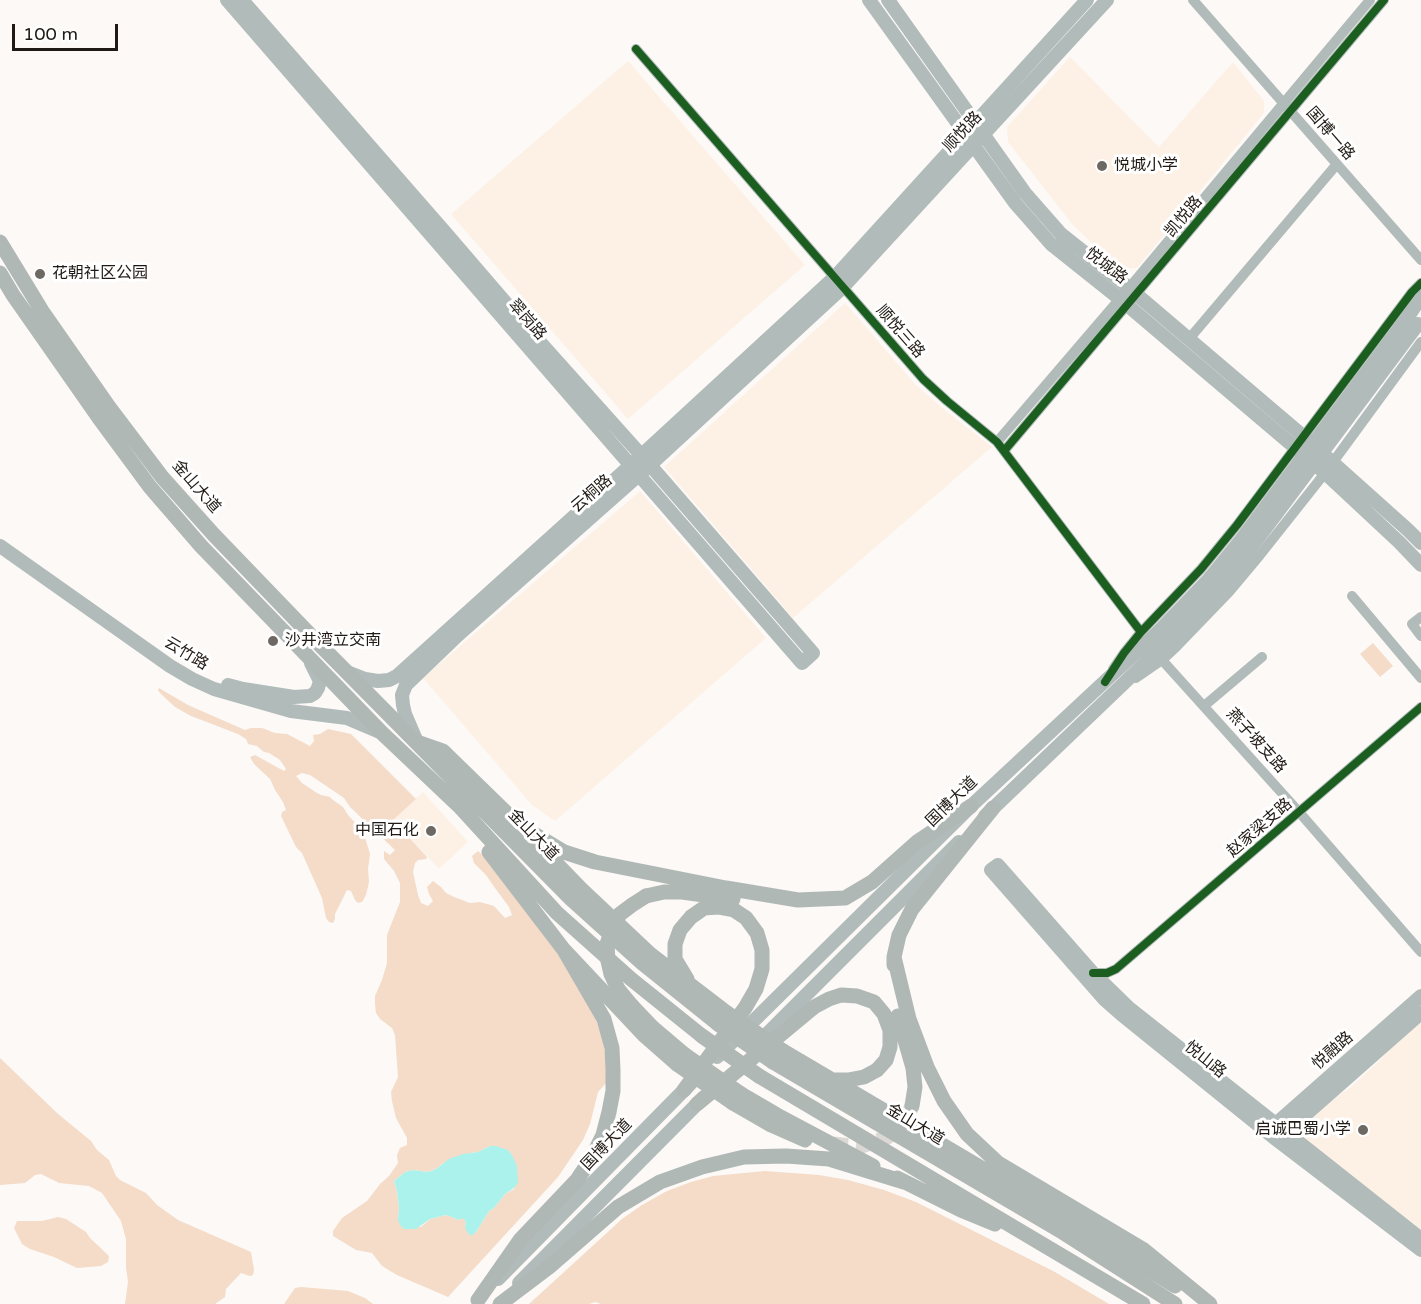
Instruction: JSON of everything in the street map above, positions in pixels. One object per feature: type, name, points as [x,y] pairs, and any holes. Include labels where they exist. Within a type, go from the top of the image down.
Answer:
[{"type":"highway","name":"金山大道","points":[[0,242],[42,311],[109,407],[162,477],[214,535],[571,899],[642,963],[722,1018]]},
{"type":"highway","points":[[0,273],[99,418],[150,487],[201,546],[381,733],[459,806],[557,913],[631,979],[702,1036],[759,1076],[1143,1304]]},
{"type":"highway","points":[[417,742],[443,751],[580,889],[650,954],[694,989],[722,1018],[778,1057],[830,1080],[1061,1215],[1203,1304]]},
{"type":"highway","points":[[441,790],[564,950],[644,1035],[681,1059],[771,1125],[806,1141]]},
{"type":"highway","points":[[681,1059],[618,989],[611,974],[608,944],[620,914],[646,896],[664,892],[682,892],[798,909],[821,906],[845,898],[872,882],[917,842],[971,806]]},
{"type":"highway","points":[[912,1106],[915,1087],[913,1068],[897,1011],[893,983],[894,957],[899,935],[912,909],[993,807]]},
{"type":"highway","points":[[519,825],[564,852],[595,862],[798,900],[845,898]]},
{"type":"highway","points":[[684,1090],[744,1008],[756,989],[762,969],[762,950],[757,933],[746,918],[734,910],[718,907],[704,908],[691,917],[680,930],[675,944],[675,959],[694,989]]},
{"type":"highway","points":[[476,1302],[520,1240],[577,1180],[599,1143],[609,1112],[613,1091],[612,1048],[604,1019],[564,950]]},
{"type":"highway","points":[[894,957],[909,1019],[927,1067],[944,1101],[967,1134],[998,1163],[1144,1250],[1210,1304]]},
{"type":"highway","points":[[697,1104],[814,1007],[841,995],[857,996],[874,1002],[884,1014],[890,1030],[890,1047],[886,1060],[878,1070],[864,1077],[830,1080]]},
{"type":"highway","name":"金山大道","points":[[778,1057],[923,1151],[1059,1230],[1175,1304]]},
{"type":"highway","points":[[737,1099],[777,1115],[961,1210],[1049,1248]]},
{"type":"highway","points":[[500,1304],[549,1267],[618,1207],[660,1182],[702,1167],[744,1157],[786,1156],[829,1159],[904,1182]]},
{"type":"main road","name":"翠岗路","points":[[227,0],[641,465],[813,653],[802,663],[641,465],[529,330],[242,0]]},
{"type":"main road","name":"悦城路","points":[[888,0],[1025,193],[1061,234],[1128,297],[1421,543]]},
{"type":"main road","name":"顺悦路","points":[[980,129],[1087,0]]},
{"type":"main road","name":"顺悦路","points":[[839,282],[969,140],[1107,0]]},
{"type":"main road","name":"悦城路","points":[[874,2],[1015,203],[1051,244],[1189,339],[1299,442]]},
{"type":"main road","name":"云桐路","points":[[417,742],[403,705],[402,695],[406,685],[458,634],[839,282]]},
{"type":"main road","name":"国博大道","points":[[500,1304],[993,807],[1168,641],[1215,581],[1241,540],[1416,320],[1421,297]]},
{"type":"main road","name":"云桐路","points":[[347,672],[378,681],[398,676],[641,465]]},
{"type":"main road","name":"悦城路","points":[[1329,468],[1421,565]]},
{"type":"main road","name":"云竹路","points":[[0,537],[174,660],[216,682],[294,697],[310,696],[315,693],[320,681],[309,659]]},
{"type":"main road","name":"云竹路","points":[[0,546],[170,666],[192,679],[214,689],[291,711],[347,718],[381,733]]},
{"type":"main road","name":"国博大道","points":[[476,1302],[684,1090],[971,806],[1215,581]]},
{"type":"main road","name":"悦山路","points":[[1421,1239],[1276,1132],[1121,1014],[1104,999],[995,867],[1093,973],[1129,1008],[1276,1132],[1421,1250]]},
{"type":"main road","name":"悦融路","points":[[1276,1132],[1421,996]]},
{"type":"main road","name":"悦融路","points":[[1276,1132],[1421,1013]]},
{"type":"street","name":"国博一路","points":[[1193,0],[1421,260]]},
{"type":"street","name":"凯悦路","points":[[1288,107],[1370,0]]},
{"type":"street","name":"凯悦路","points":[[1001,446],[1288,107],[1384,0]]},
{"type":"street","name":"顺悦三路","points":[[636,49],[923,379],[1001,446],[1141,632]]},
{"type":"street","points":[[1189,339],[1337,164]]},
{"type":"street","points":[[1105,682],[1141,632],[1201,569],[1237,525],[1421,283]]},
{"type":"street","points":[[1113,694],[1162,660],[1229,592],[1329,468],[1421,342]]},
{"type":"street","points":[[1352,596],[1421,678]]},
{"type":"street","points":[[1421,616],[1412,624],[1421,636]]},
{"type":"street","points":[[1204,706],[1262,657]]},
{"type":"street","name":"燕子坡支路","points":[[1162,660],[1421,952]]},
{"type":"street","name":"赵家梁支路","points":[[1116,969],[1421,707]]},
{"type":"street","points":[[1093,973],[1107,973],[1116,969]]},
{"type":"street","points":[[1112,992],[1111,983],[1116,969]]},
{"type":"shaded area","name":"悦城小学","points":[[1070,57],[1159,147],[1233,62],[1264,101],[1264,113],[1137,268],[1119,269],[1072,224],[1008,142],[1007,127]]},
{"type":"shaded area","points":[[628,61],[805,265],[628,419],[451,214]]},
{"type":"shaded area","points":[[845,303],[915,384],[992,447],[793,618],[664,467]]},
{"type":"shaded area","points":[[640,491],[766,638],[555,821],[532,805],[423,678]]},
{"type":"shaded area","points":[[1373,643],[1393,666],[1380,677],[1360,654]]},
{"type":"shaded area","points":[[159,688],[188,705],[245,730],[262,728],[275,733],[287,734],[310,746],[314,741],[313,735],[328,729],[351,734],[416,799],[393,820],[427,857],[415,863],[413,872],[421,903],[428,906],[433,901],[427,887],[433,881],[454,897],[470,903],[480,902],[494,906],[505,918],[512,915],[509,907],[486,875],[474,863],[472,856],[478,851],[559,955],[594,1014],[602,1036],[607,1082],[598,1092],[590,1124],[583,1140],[558,1177],[448,1297],[397,1275],[382,1266],[372,1253],[356,1250],[333,1236],[333,1231],[342,1218],[367,1201],[389,1176],[398,1163],[397,1155],[400,1148],[407,1145],[407,1138],[396,1118],[391,1092],[398,1077],[395,1035],[392,1028],[376,1013],[375,1004],[375,996],[387,963],[387,935],[400,902],[400,883],[384,859],[384,851],[390,855],[395,850],[350,807],[344,798],[310,775],[302,773],[296,776],[317,793],[330,797],[343,807],[363,831],[370,854],[369,882],[362,902],[358,903],[351,891],[347,890],[333,923],[329,922],[322,898],[302,853],[296,847],[281,816],[286,810],[283,802],[270,779],[250,757],[255,755],[284,771],[286,769],[280,760],[257,746],[248,744],[246,739],[238,734],[191,716],[175,707],[158,690]],"holes":[[[490,1146],[517,1166],[514,1189],[505,1194],[489,1211],[476,1232],[465,1227],[466,1222],[462,1217],[458,1220],[446,1215],[430,1219],[421,1227],[398,1220],[399,1208],[394,1181],[405,1172],[413,1170],[428,1172],[442,1164]]]},
{"type":"shaded area","name":"中国石化","points":[[423,792],[468,842],[439,869],[393,820]]},
{"type":"shaded area","name":"启诚巴蜀小学","points":[[1421,1019],[1421,1230],[1304,1139],[1307,1122],[1325,1105],[1351,1087]]},
{"type":"shaded area","points":[[0,1058],[57,1113],[91,1141],[97,1150],[109,1160],[120,1180],[146,1193],[157,1205],[178,1220],[251,1252],[253,1275],[241,1273],[226,1289],[225,1297],[215,1304],[125,1304],[128,1282],[126,1239],[121,1221],[102,1193],[89,1186],[59,1183],[41,1174],[35,1175],[25,1183],[0,1185]]},
{"type":"shaded area","points":[[765,1171],[819,1175],[848,1180],[916,1202],[1055,1272],[1109,1304],[601,1304],[595,1302],[589,1304],[529,1304],[622,1219],[642,1205],[667,1191],[691,1182],[713,1176]]},
{"type":"shaded area","points":[[58,1217],[66,1219],[86,1232],[109,1256],[108,1262],[101,1266],[77,1268],[22,1244],[14,1228],[17,1221],[42,1221]]},
{"type":"shaded area","points":[[295,1288],[348,1291],[373,1304],[284,1304]]},
{"type":"water","points":[[490,1146],[508,1150],[512,1155],[517,1166],[518,1183],[489,1211],[476,1232],[471,1236],[462,1218],[458,1220],[446,1215],[430,1219],[416,1229],[404,1229],[400,1225],[394,1181],[405,1172],[413,1170],[428,1172],[449,1159],[478,1152]]},
{"type":"tunnel","points":[[833,1144],[859,1147],[886,1138],[905,1122],[912,1106]]},
{"type":"cycle path","points":[[1004,451],[1384,0]]},
{"type":"cycle path","points":[[636,49],[923,379],[997,442],[1141,632]]},
{"type":"cycle path","points":[[1105,682],[1141,632],[1201,569],[1237,525],[1421,283]]},
{"type":"cycle path","points":[[1093,973],[1107,973],[1116,969],[1421,707]]},
{"type":"place","name":"悦城小学","points":[[1102,166]]},
{"type":"place","name":"花朝社区公园","points":[[40,274]]},
{"type":"place","name":"沙井湾立交南","points":[[273,641]]},
{"type":"place","name":"中国石化","points":[[431,831]]},
{"type":"place","name":"启诚巴蜀小学","points":[[1363,1130]]}]
